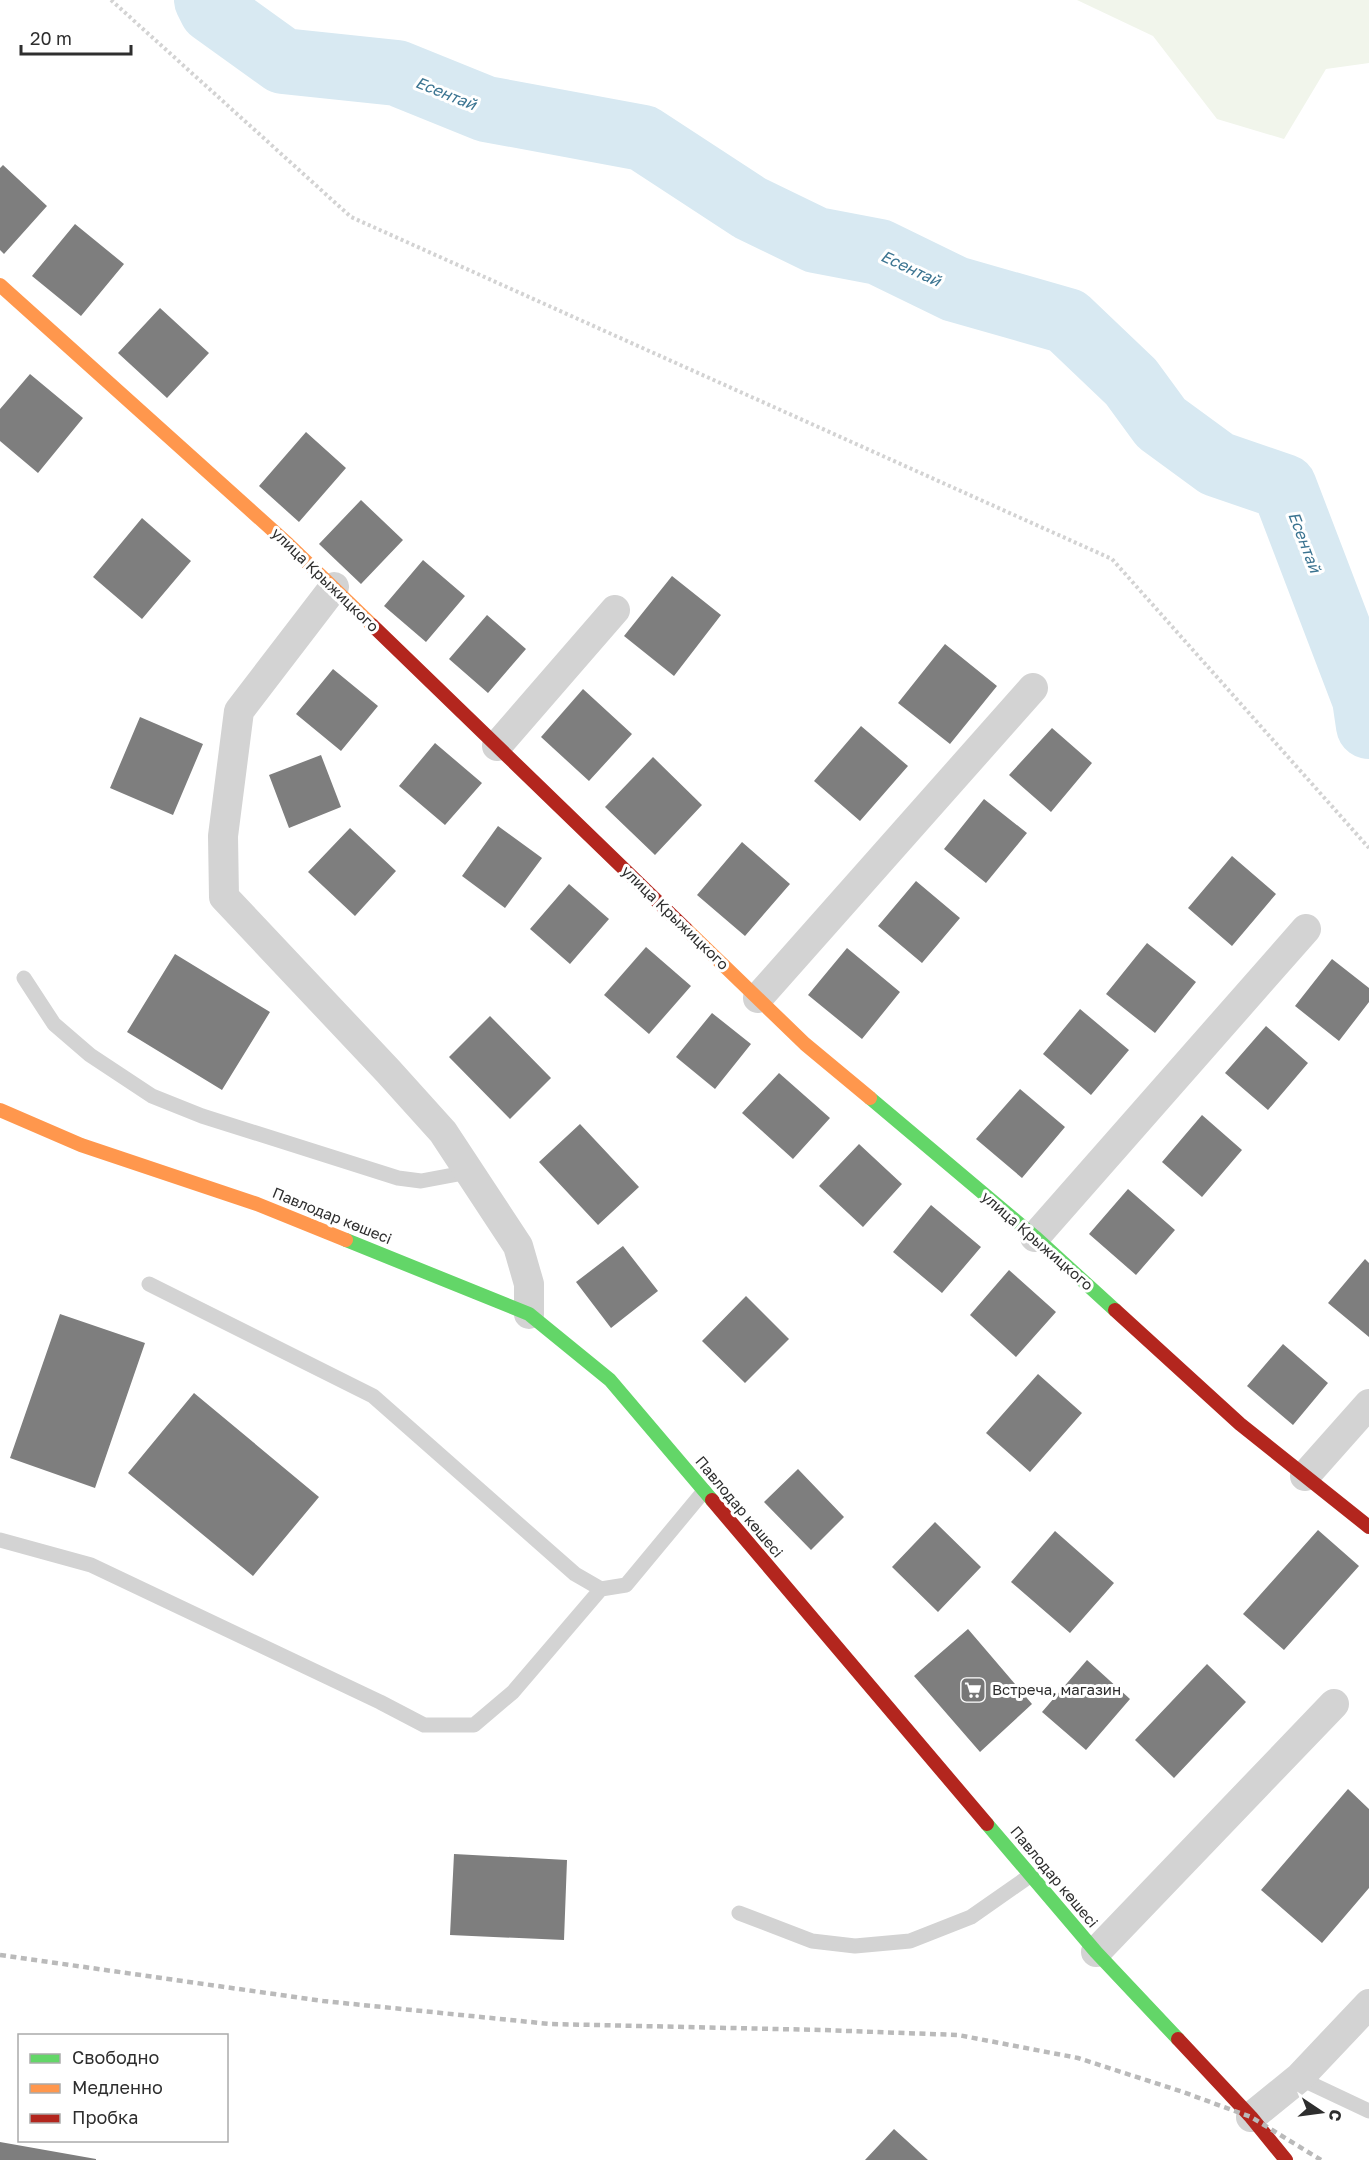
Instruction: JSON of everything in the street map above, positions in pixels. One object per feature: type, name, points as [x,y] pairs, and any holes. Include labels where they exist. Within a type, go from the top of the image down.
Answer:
[{"type":"street","name":"улица Крыжицкого","points":[[0,285],[334,587],[805,1044],[1035,1237],[1240,1424],[1369,1527]]},
{"type":"street","points":[[334,587],[239,711],[223,836],[224,897],[443,1132],[518,1246],[529,1284],[529,1314]]},
{"type":"street","points":[[497,746],[615,610]]},
{"type":"street","points":[[758,998],[1033,688]]},
{"type":"street","points":[[1035,1237],[1306,928]]},
{"type":"street","name":"Павлодар көшесі","points":[[0,1110],[81,1145],[257,1204],[529,1314],[610,1380],[1096,1952],[1251,2117],[1286,2160]]},
{"type":"street","points":[[1305,1476],[1369,1404]]},
{"type":"street","points":[[1096,1952],[1334,1704]]},
{"type":"street","points":[[1251,2117],[1299,2078],[1369,2004]]},
{"type":"lane","points":[[24,978],[54,1023],[90,1055],[152,1096],[202,1116],[398,1178],[422,1181],[469,1172]]},
{"type":"lane","points":[[149,1284],[373,1396],[576,1574],[601,1589],[626,1585],[704,1491]]},
{"type":"lane","points":[[0,1540],[91,1565],[424,1725],[474,1725],[513,1692],[601,1589]]},
{"type":"lane","points":[[739,1913],[812,1941],[855,1946],[910,1941],[971,1917],[1031,1875]]},
{"type":"lane","points":[[1299,2078],[1369,2111]]},
{"type":"path","points":[[111,0],[351,217],[1112,559],[1369,848]]},
{"type":"shaded area","points":[[1077,0],[1369,0],[1369,63],[1326,69],[1284,139],[1217,119],[1153,36]]},
{"type":"building","points":[[3,165],[47,206],[4,254],[0,250],[0,168]]},
{"type":"building","points":[[75,224],[124,264],[81,316],[32,276]]},
{"type":"building","points":[[160,308],[209,353],[167,398],[118,353]]},
{"type":"building","points":[[30,374],[83,418],[38,473],[0,441],[0,409]]},
{"type":"building","points":[[306,432],[346,468],[299,522],[259,486]]},
{"type":"building","points":[[361,500],[403,540],[361,584],[319,544]]},
{"type":"building","points":[[142,518],[191,561],[142,619],[93,577]]},
{"type":"building","points":[[423,560],[465,596],[426,642],[384,606]]},
{"type":"building","points":[[672,576],[721,615],[674,676],[624,636]]},
{"type":"building","points":[[487,615],[526,649],[488,693],[449,659]]},
{"type":"building","points":[[945,644],[997,686],[950,744],[898,703]]},
{"type":"building","points":[[333,669],[378,706],[341,751],[296,714]]},
{"type":"building","points":[[583,689],[632,734],[589,781],[541,737]]},
{"type":"building","points":[[140,717],[203,744],[173,815],[110,788]]},
{"type":"building","points":[[861,726],[908,766],[860,821],[814,781]]},
{"type":"building","points":[[1052,728],[1092,763],[1051,812],[1009,775]]},
{"type":"building","points":[[435,743],[482,783],[445,825],[399,786]]},
{"type":"building","points":[[321,755],[341,807],[289,828],[269,775]]},
{"type":"building","points":[[653,757],[702,805],[655,855],[605,807]]},
{"type":"building","points":[[984,799],[1027,833],[986,883],[944,849]]},
{"type":"building","points":[[498,826],[542,858],[505,908],[462,876]]},
{"type":"building","points":[[350,828],[396,871],[355,916],[308,872]]},
{"type":"building","points":[[742,842],[790,884],[745,936],[697,895]]},
{"type":"building","points":[[1232,856],[1276,894],[1232,946],[1188,908]]},
{"type":"building","points":[[916,881],[960,918],[922,963],[878,926]]},
{"type":"building","points":[[569,884],[609,919],[570,964],[530,929]]},
{"type":"building","points":[[1147,943],[1196,982],[1155,1033],[1106,994]]},
{"type":"building","points":[[646,947],[691,986],[649,1034],[604,995]]},
{"type":"building","points":[[847,948],[900,992],[862,1039],[808,995]]},
{"type":"building","points":[[175,954],[270,1012],[222,1090],[127,1032]]},
{"type":"building","points":[[1332,959],[1369,988],[1369,1002],[1339,1041],[1295,1006]]},
{"type":"building","points":[[1080,1009],[1129,1050],[1091,1095],[1043,1054]]},
{"type":"building","points":[[712,1013],[751,1044],[715,1089],[676,1057]]},
{"type":"building","points":[[490,1016],[551,1078],[510,1119],[449,1057]]},
{"type":"building","points":[[1266,1026],[1308,1063],[1268,1110],[1225,1073]]},
{"type":"building","points":[[779,1073],[830,1118],[793,1159],[742,1113]]},
{"type":"building","points":[[1020,1089],[1065,1127],[1022,1178],[976,1139]]},
{"type":"building","points":[[1202,1115],[1242,1150],[1202,1197],[1162,1162]]},
{"type":"building","points":[[580,1124],[639,1187],[598,1225],[539,1162]]},
{"type":"building","points":[[859,1144],[902,1184],[863,1227],[819,1186]]},
{"type":"building","points":[[1128,1189],[1175,1230],[1136,1275],[1089,1234]]},
{"type":"building","points":[[931,1205],[981,1247],[942,1293],[893,1252]]},
{"type":"building","points":[[623,1246],[658,1291],[611,1328],[576,1282]]},
{"type":"building","points":[[1365,1259],[1369,1263],[1369,1337],[1328,1303]]},
{"type":"building","points":[[1009,1270],[1056,1312],[1016,1357],[970,1315]]},
{"type":"building","points":[[746,1296],[789,1339],[745,1383],[702,1341]]},
{"type":"building","points":[[60,1314],[145,1343],[95,1488],[10,1458]]},
{"type":"building","points":[[1283,1344],[1328,1383],[1293,1425],[1247,1386]]},
{"type":"building","points":[[1038,1374],[1082,1413],[1030,1472],[986,1433]]},
{"type":"building","points":[[194,1393],[319,1497],[253,1576],[128,1473]]},
{"type":"building","points":[[798,1469],[844,1517],[811,1550],[764,1502]]},
{"type":"building","points":[[935,1522],[981,1567],[938,1612],[892,1567]]},
{"type":"building","points":[[1318,1530],[1359,1566],[1284,1650],[1243,1614]]},
{"type":"building","points":[[1055,1531],[1114,1583],[1070,1633],[1011,1582]]},
{"type":"building","name":"Встреча, магазин","points":[[968,1629],[1032,1704],[980,1752],[914,1676]]},
{"type":"building","points":[[1087,1660],[1130,1699],[1086,1750],[1042,1712]]},
{"type":"building","points":[[1207,1664],[1246,1702],[1174,1778],[1135,1740]]},
{"type":"building","points":[[1348,1789],[1369,1809],[1369,1888],[1322,1943],[1261,1890]]},
{"type":"building","points":[[454,1854],[567,1860],[564,1940],[450,1935]]},
{"type":"building","points":[[894,2129],[928,2160],[865,2160]]},
{"type":"building","points":[[0,2142],[96,2159],[96,2160],[0,2160]]},
{"type":"waterway","name":"Есентай","points":[[207,0],[212,10],[283,61],[397,73],[486,109],[643,138],[750,208],[816,240],[879,252],[955,289],[1067,321],[1131,382],[1161,423],[1217,464],[1284,487],[1365,699],[1369,726]]},
{"type":"railway","points":[[0,1955],[323,2001],[550,2024],[958,2035],[1078,2058],[1183,2092],[1251,2117],[1321,2160]]},
{"type":"traffic: fast","points":[[870,1098],[1035,1237],[1115,1310]]},
{"type":"traffic: fast","points":[[346,1240],[529,1314],[610,1380],[712,1500]]},
{"type":"traffic: fast","points":[[987,1824],[1096,1952],[1178,2039]]},
{"type":"traffic: slow","points":[[0,285],[288,544],[372,625]]},
{"type":"traffic: slow","points":[[686,929],[805,1044],[870,1098]]},
{"type":"traffic: slow","points":[[0,1110],[81,1145],[257,1204],[346,1240]]},
{"type":"traffic: jam","points":[[372,625],[686,929]]},
{"type":"traffic: jam","points":[[1115,1310],[1240,1424],[1369,1527]]},
{"type":"traffic: jam","points":[[712,1500],[987,1824]]},
{"type":"traffic: jam","points":[[1178,2039],[1251,2117],[1286,2160]]},
{"type":"place","name":"Встреча, магазин","points":[[973,1690]]}]
